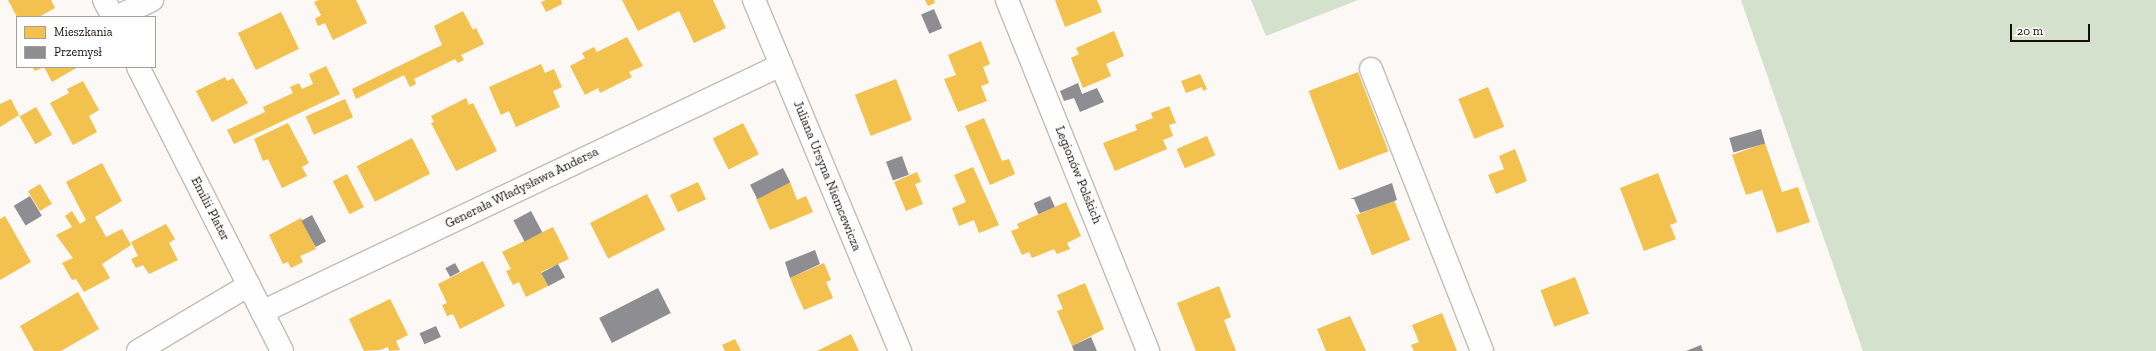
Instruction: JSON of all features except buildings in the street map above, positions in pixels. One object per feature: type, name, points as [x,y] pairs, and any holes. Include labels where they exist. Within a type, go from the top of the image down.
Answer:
[{"type":"street","points":[[104,0],[112,16]]},
{"type":"street","points":[[118,16],[152,0]]},
{"type":"street","name":"Juliana Ursyna Niemcewicza","points":[[754,0],[900,351]]},
{"type":"street","name":"Legionów Polskich","points":[[1007,0],[1148,351]]},
{"type":"street","name":"Generała Władysława Andersa","points":[[262,312],[781,65]]},
{"type":"street","name":"Emilii Plater","points":[[139,68],[282,351]]},
{"type":"street","points":[[1371,69],[1482,351]]},
{"type":"street","points":[[138,351],[249,285]]},
{"type":"green space","points":[[1251,0],[1358,0],[1266,36]]},
{"type":"green space","points":[[1741,0],[2156,0],[2156,351],[1863,351]]}]
